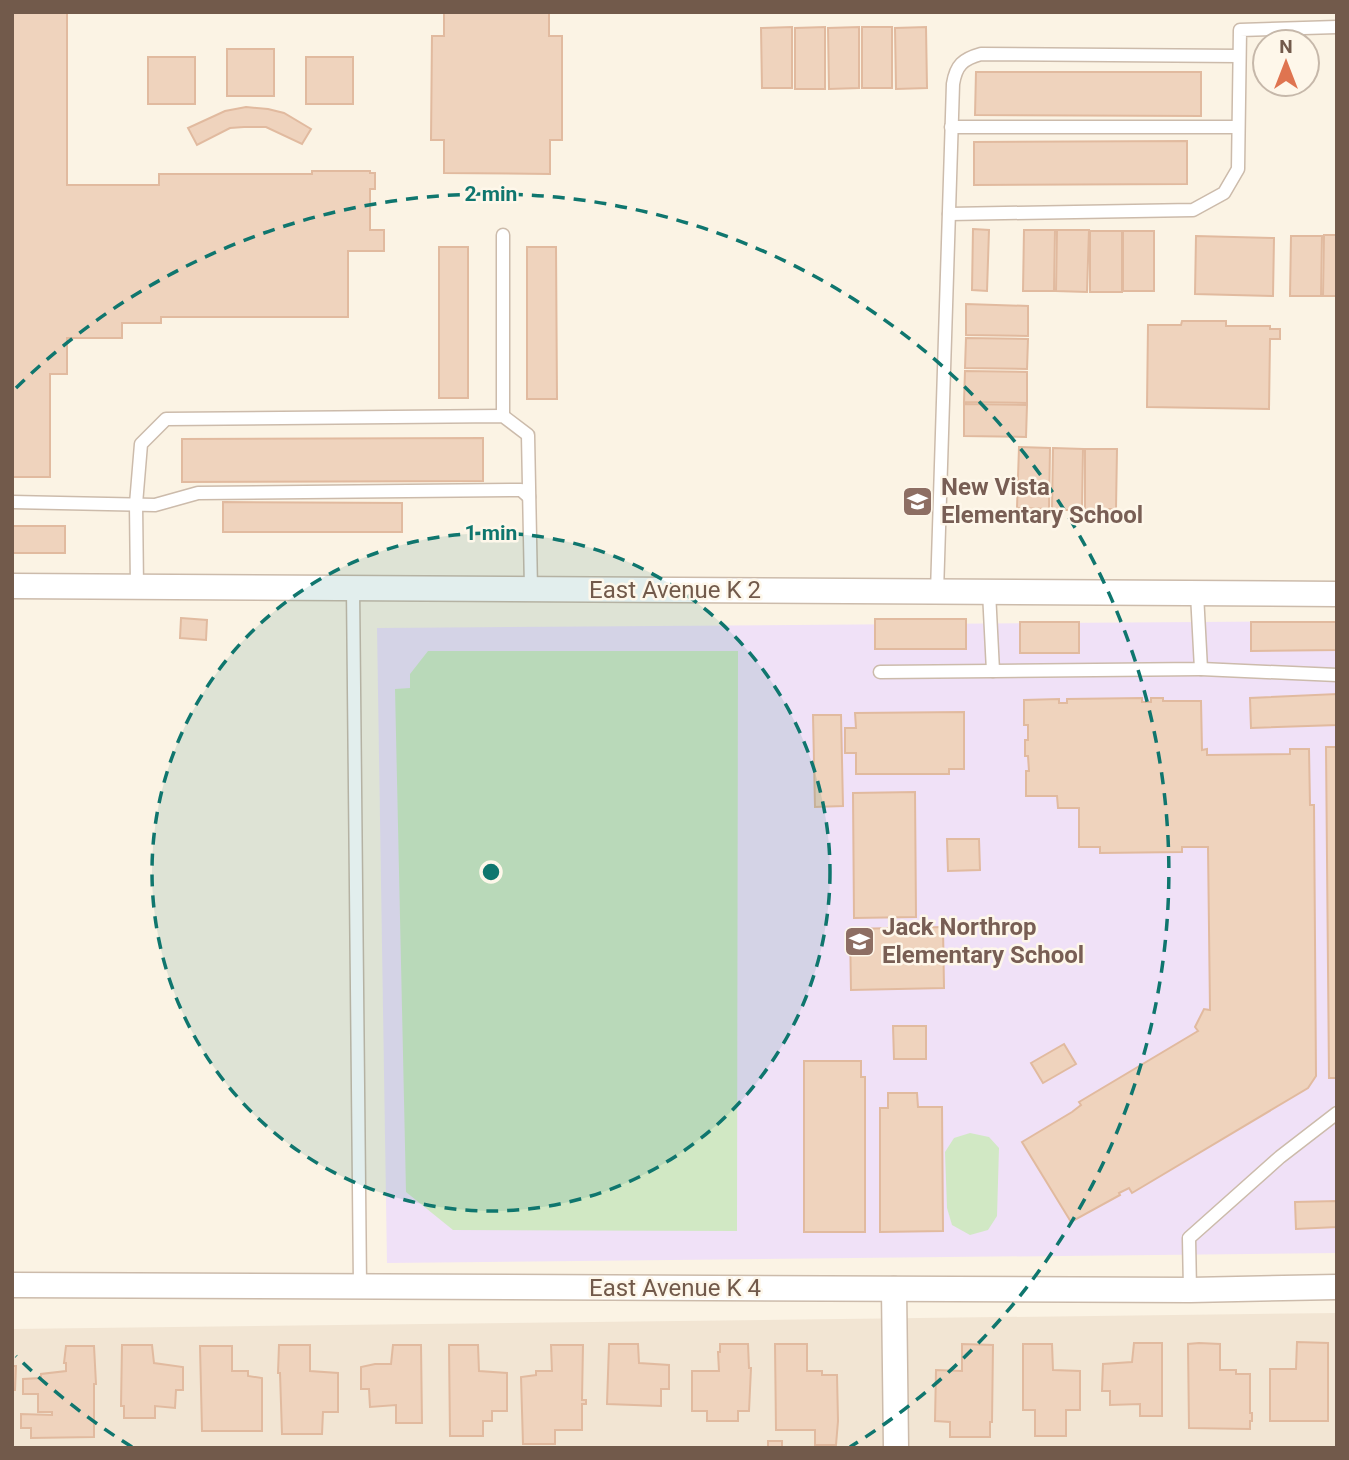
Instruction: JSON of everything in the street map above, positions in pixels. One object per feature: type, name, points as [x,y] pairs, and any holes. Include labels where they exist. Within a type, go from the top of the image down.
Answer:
[{"type":"street","name":"East Avenue K 2","points":[[12,586],[1337,594]]},
{"type":"street","name":"East Avenue K 4","points":[[12,1285],[1190,1290],[1337,1287]]},
{"type":"street","points":[[894,1289],[896,1448]]},
{"type":"lane","points":[[949,214],[1193,210],[1224,193],[1238,169],[1240,30],[1337,27]]},
{"type":"lane","points":[[937,592],[951,127],[956,68],[967,58],[981,54],[1239,56]]},
{"type":"lane","points":[[951,127],[1238,127]]},
{"type":"lane","points":[[503,235],[503,416]]},
{"type":"lane","points":[[137,587],[136,504],[141,444],[166,419],[503,416],[528,435],[531,589]]},
{"type":"lane","points":[[12,502],[155,505],[198,493],[521,490],[529,497]]},
{"type":"lane","points":[[353,588],[360,1286]]},
{"type":"lane","points":[[989,592],[993,671]]},
{"type":"lane","points":[[1197,594],[1201,669]]},
{"type":"lane","points":[[880,672],[1201,669],[1337,675]]},
{"type":"lane","points":[[1190,1290],[1189,1238],[1280,1157],[1337,1114]]},
{"type":"shaded area","name":"Jack Northrop Elementary School","points":[[1337,621],[1337,1253],[387,1263],[377,628]]},
{"type":"shaded area","points":[[1337,1313],[1337,1448],[12,1448],[12,1329]]},
{"type":"green space","points":[[428,651],[738,651],[737,1231],[453,1230],[406,1192],[395,689],[410,688],[410,674]]},
{"type":"green space","points":[[970,1133],[989,1137],[999,1148],[997,1216],[988,1230],[970,1235],[952,1225],[947,1208],[945,1152],[954,1138]]},
{"type":"building","points":[[12,12],[67,12],[67,185],[159,185],[159,174],[312,174],[312,171],[370,171],[375,173],[375,189],[370,189],[370,230],[384,230],[384,251],[348,251],[348,317],[161,317],[161,323],[122,323],[122,338],[67,338],[67,374],[50,374],[50,477],[12,477]]},
{"type":"building","points":[[444,12],[549,12],[549,36],[562,36],[562,140],[550,140],[550,174],[444,173],[444,140],[431,140],[432,36],[444,36]]},
{"type":"building","points":[[792,27],[792,88],[762,88],[761,28]]},
{"type":"building","points":[[825,27],[825,89],[795,89],[795,28]]},
{"type":"building","points":[[859,27],[859,88],[829,89],[828,28]]},
{"type":"building","points":[[862,27],[892,27],[892,88],[862,88]]},
{"type":"building","points":[[926,27],[927,88],[896,89],[895,28]]},
{"type":"building","points":[[227,49],[274,49],[274,96],[227,96]]},
{"type":"building","points":[[148,57],[195,57],[195,104],[148,104]]},
{"type":"building","points":[[306,57],[353,57],[353,104],[306,104]]},
{"type":"building","points":[[976,72],[1201,72],[1201,116],[975,115]]},
{"type":"building","points":[[246,107],[284,113],[311,129],[302,144],[266,127],[244,127],[230,128],[197,145],[188,128],[225,111]]},
{"type":"building","points":[[1187,141],[1187,184],[974,185],[974,142]]},
{"type":"building","points":[[973,229],[989,230],[987,291],[972,290]]},
{"type":"building","points":[[1024,230],[1055,230],[1054,291],[1023,291]]},
{"type":"building","points":[[1057,230],[1089,230],[1087,292],[1056,291]]},
{"type":"building","points":[[1090,231],[1122,231],[1122,292],[1090,292]]},
{"type":"building","points":[[1123,231],[1154,231],[1154,291],[1123,291]]},
{"type":"building","points":[[1324,235],[1337,235],[1337,296],[1323,296]]},
{"type":"building","points":[[1196,236],[1274,238],[1273,296],[1195,294]]},
{"type":"building","points":[[1291,236],[1322,236],[1321,296],[1290,296]]},
{"type":"building","points":[[439,247],[468,247],[468,398],[439,398]]},
{"type":"building","points":[[527,247],[556,247],[557,399],[527,399]]},
{"type":"building","points":[[966,304],[1028,306],[1028,336],[966,335]]},
{"type":"building","points":[[1182,321],[1226,321],[1226,326],[1270,326],[1270,329],[1280,329],[1280,339],[1270,339],[1269,409],[1147,407],[1148,325],[1181,325]]},
{"type":"building","points":[[966,338],[1028,339],[1027,369],[965,368]]},
{"type":"building","points":[[965,371],[1027,372],[1027,403],[964,402]]},
{"type":"building","points":[[964,404],[1027,405],[1026,437],[964,436]]},
{"type":"building","points":[[483,438],[483,481],[182,482],[182,439]]},
{"type":"building","points":[[1019,447],[1050,448],[1049,509],[1017,508]]},
{"type":"building","points":[[1053,448],[1083,449],[1082,510],[1052,510]]},
{"type":"building","points":[[1085,449],[1117,449],[1116,509],[1085,509]]},
{"type":"building","points":[[223,502],[402,503],[402,532],[223,532]]},
{"type":"building","points":[[12,526],[65,526],[65,553],[12,553]]},
{"type":"building","points":[[181,618],[207,620],[206,640],[180,638]]},
{"type":"building","points":[[875,619],[966,619],[966,649],[875,649]]},
{"type":"building","points":[[1020,622],[1079,622],[1079,653],[1020,653]]},
{"type":"building","points":[[1251,622],[1337,622],[1337,650],[1251,651]]},
{"type":"building","points":[[1337,694],[1337,725],[1251,728],[1250,698]]},
{"type":"building","points":[[1142,698],[1142,702],[1151,702],[1151,698],[1163,698],[1163,701],[1201,701],[1202,750],[1207,749],[1207,755],[1290,754],[1290,749],[1309,749],[1310,805],[1314,805],[1316,1076],[1308,1088],[1132,1193],[1129,1188],[1071,1222],[1022,1142],[1072,1112],[1081,1105],[1079,1102],[1198,1031],[1195,1027],[1204,1009],[1210,1010],[1208,847],[1182,847],[1182,852],[1100,853],[1100,847],[1079,847],[1079,808],[1058,808],[1057,796],[1026,796],[1026,771],[1029,771],[1028,756],[1025,756],[1028,725],[1024,725],[1024,700],[1059,699],[1059,703],[1067,703],[1067,699]]},
{"type":"building","points":[[964,712],[964,769],[949,769],[949,774],[856,774],[856,753],[845,753],[845,728],[856,728],[855,713]]},
{"type":"building","points":[[813,715],[841,715],[843,806],[815,807]]},
{"type":"building","points":[[1326,747],[1337,747],[1337,1078],[1329,1078]]},
{"type":"building","points":[[915,792],[916,917],[854,918],[853,793]]},
{"type":"building","points":[[947,839],[979,839],[980,870],[948,871]]},
{"type":"building","points":[[943,927],[944,988],[851,990],[850,929]]},
{"type":"building","points":[[893,1026],[926,1026],[926,1059],[894,1059]]},
{"type":"building","points":[[1064,1044],[1076,1064],[1043,1083],[1031,1063]]},
{"type":"building","points":[[804,1061],[861,1061],[861,1077],[865,1077],[865,1232],[804,1232]]},
{"type":"building","points":[[888,1093],[917,1093],[918,1107],[942,1107],[943,1231],[880,1232],[880,1108],[888,1108]]},
{"type":"building","points":[[1337,1201],[1337,1227],[1296,1229],[1295,1202]]},
{"type":"building","points":[[1297,1342],[1328,1343],[1328,1421],[1270,1421],[1270,1369],[1296,1369]]},
{"type":"building","points":[[1134,1343],[1162,1343],[1162,1416],[1140,1416],[1140,1404],[1110,1405],[1110,1391],[1102,1391],[1103,1364],[1132,1362]]},
{"type":"building","points":[[609,1344],[638,1344],[639,1363],[669,1365],[669,1389],[661,1389],[661,1406],[607,1404]]},
{"type":"building","points":[[720,1344],[748,1344],[751,1368],[749,1411],[738,1411],[738,1421],[707,1421],[707,1411],[692,1411],[692,1371],[719,1371]]},
{"type":"building","points":[[775,1344],[807,1344],[807,1371],[837,1375],[836,1445],[815,1445],[815,1430],[776,1430]]},
{"type":"building","points":[[962,1344],[993,1345],[990,1437],[950,1437],[950,1422],[935,1421],[936,1370],[962,1371]]},
{"type":"building","points":[[1023,1344],[1052,1344],[1053,1370],[1080,1371],[1080,1410],[1066,1410],[1066,1436],[1035,1436],[1035,1410],[1023,1410]]},
{"type":"building","points":[[1188,1344],[1220,1344],[1220,1370],[1236,1370],[1236,1374],[1250,1374],[1250,1429],[1189,1428]]},
{"type":"building","points":[[122,1345],[152,1345],[154,1363],[183,1367],[183,1390],[176,1390],[175,1408],[155,1406],[155,1418],[124,1418],[124,1406],[121,1406]]},
{"type":"building","points":[[279,1345],[310,1345],[310,1371],[338,1373],[338,1412],[323,1412],[322,1434],[282,1434]]},
{"type":"building","points":[[393,1345],[421,1345],[422,1423],[396,1423],[396,1405],[370,1407],[369,1389],[361,1389],[361,1367],[391,1364]]},
{"type":"building","points":[[449,1345],[478,1345],[479,1371],[507,1373],[507,1411],[492,1411],[492,1421],[483,1421],[483,1436],[450,1436]]},
{"type":"building","points":[[551,1345],[583,1345],[582,1400],[586,1400],[586,1404],[582,1404],[582,1430],[555,1430],[555,1444],[523,1444],[521,1377],[536,1375],[536,1371],[552,1371]]},
{"type":"building","points":[[66,1346],[94,1346],[94,1437],[31,1438],[31,1428],[21,1428],[21,1414],[52,1415],[52,1412],[38,1412],[38,1394],[23,1394],[23,1379],[41,1378],[41,1374],[66,1371]]},
{"type":"building","points":[[200,1346],[232,1346],[232,1371],[248,1371],[248,1376],[262,1378],[262,1431],[202,1431]]},
{"type":"building","points":[[12,1366],[16,1366],[15,1390],[12,1390]]},
{"type":"building","points":[[768,1441],[782,1441],[782,1448],[768,1448]]},
{"type":"place","name":"New Vista Elementary School","points":[[918,501]]},
{"type":"place","name":"Jack Northrop Elementary School","points":[[859,941]]}]
